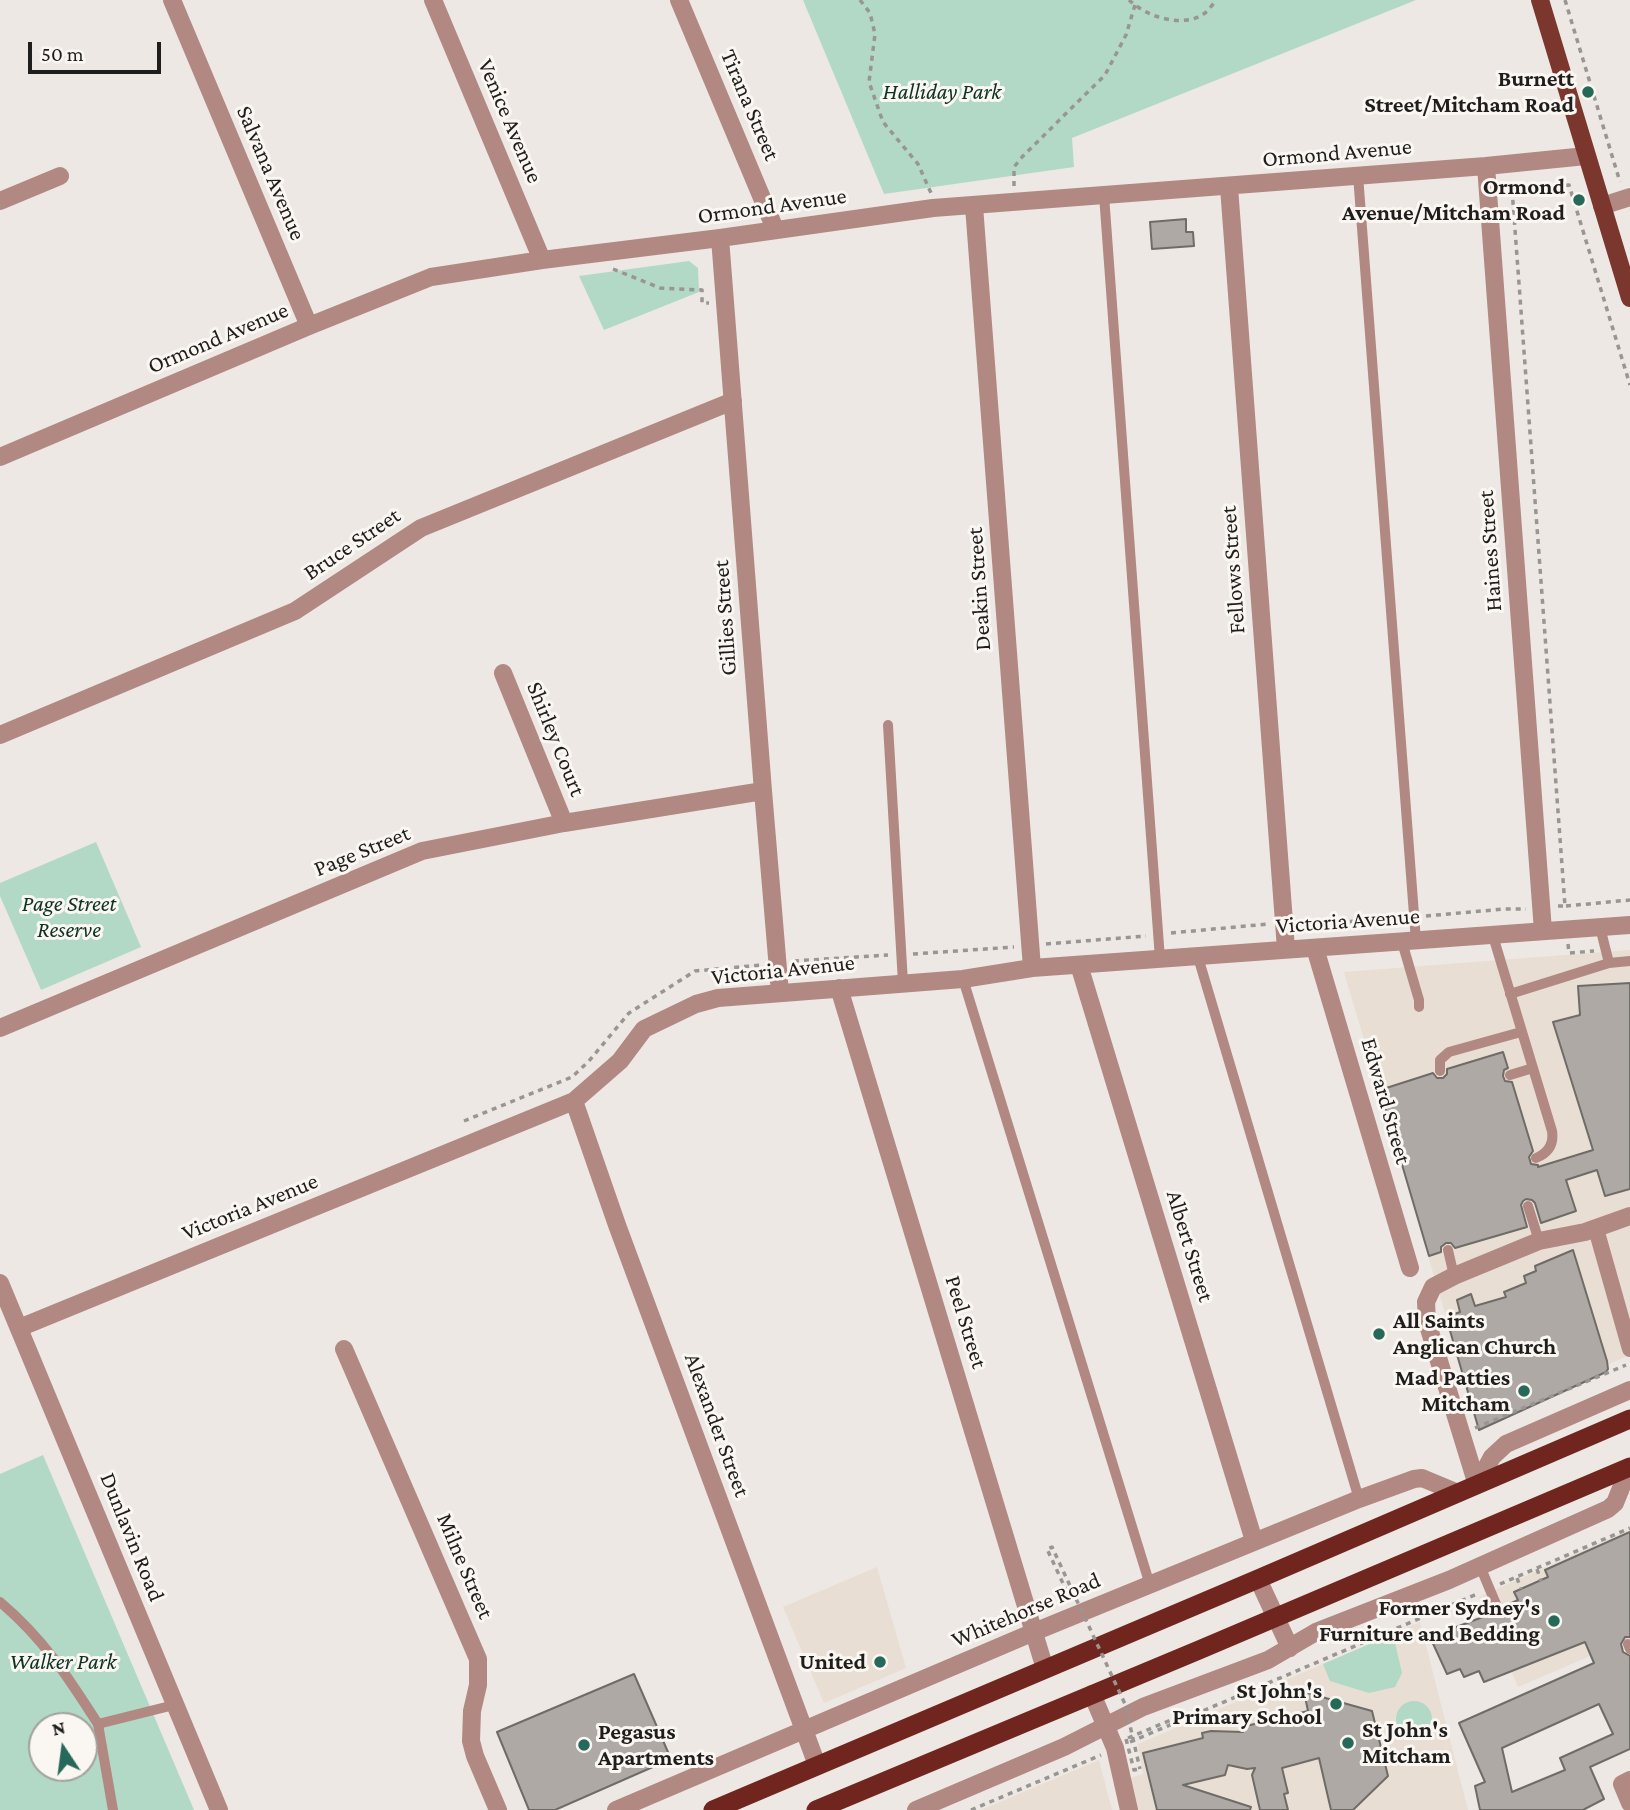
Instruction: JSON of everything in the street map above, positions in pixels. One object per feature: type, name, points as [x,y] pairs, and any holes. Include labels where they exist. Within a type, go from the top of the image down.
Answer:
[{"type":"highway","points":[[713,1810],[1630,1419]]},
{"type":"highway","points":[[816,1810],[1629,1467]]},
{"type":"main road","points":[[1540,0],[1630,298]]},
{"type":"street","name":"Salvana Avenue","points":[[172,0],[309,326]]},
{"type":"street","name":"Venice Avenue","points":[[433,0],[542,260]]},
{"type":"street","name":"Tirana Street","points":[[679,0],[775,229]]},
{"type":"street","name":"Ormond Avenue","points":[[0,457],[431,277],[933,208],[1228,187],[1586,156]]},
{"type":"street","name":"Haines Street","points":[[1486,166],[1543,932]]},
{"type":"street","points":[[0,201],[60,176]]},
{"type":"street","name":"Fellows Street","points":[[1228,187],[1286,949]]},
{"type":"street","points":[[1602,206],[1628,198]]},
{"type":"street","name":"Deakin Street","points":[[974,206],[1032,968]]},
{"type":"street","name":"Gillies Street","points":[[720,238],[780,993]]},
{"type":"street","name":"Bruce Street","points":[[0,735],[295,611],[421,528],[733,401]]},
{"type":"street","name":"Shirley Court","points":[[503,673],[564,823]]},
{"type":"street","name":"Page Street","points":[[0,1028],[422,851],[564,823],[763,791]]},
{"type":"street","name":"Victoria Avenue","points":[[19,1328],[575,1101],[620,1061],[644,1029],[695,1004],[718,998],[963,979],[1032,968],[1630,925]]},
{"type":"street","name":"Edward Street","points":[[1315,948],[1410,1268]]},
{"type":"street","name":"Albert Street","points":[[1079,965],[1254,1541]]},
{"type":"street","name":"Peel Street","points":[[839,988],[1045,1669]]},
{"type":"street","name":"Alexander Street","points":[[575,1101],[617,1225],[817,1765]]},
{"type":"street","points":[[1477,1485],[1427,1322],[1426,1302],[1433,1287],[1539,1241],[1596,1229],[1630,1216]]},
{"type":"street","points":[[1596,1229],[1630,1349]]},
{"type":"street","name":"Dunlavin Road","points":[[0,1283],[219,1810]]},
{"type":"street","name":"Milne Street","points":[[344,1349],[478,1659],[478,1685],[472,1711],[471,1741],[498,1810]]},
{"type":"street","points":[[1477,1485],[1492,1457],[1506,1444],[1630,1390]]},
{"type":"street","points":[[916,1810],[1064,1747],[1143,1707],[1268,1660],[1316,1632],[1480,1566],[1608,1509],[1615,1503],[1629,1467]]},
{"type":"street","name":"Whitehorse Road","points":[[616,1810],[1034,1632],[1359,1499],[1422,1478],[1458,1493]]},
{"type":"street","points":[[1258,1579],[1290,1648]]},
{"type":"street","points":[[1092,1694],[1115,1748],[1129,1810]]},
{"type":"street","points":[[1630,1780],[1622,1784],[1630,1803]]},
{"type":"lane","points":[[1359,175],[1409,941],[1419,1007]]},
{"type":"lane","points":[[1104,195],[1160,959]]},
{"type":"lane","points":[[888,725],[903,983]]},
{"type":"lane","points":[[1600,927],[1609,963]]},
{"type":"lane","points":[[1493,936],[1552,1131],[1550,1147],[1536,1158]]},
{"type":"lane","points":[[1198,957],[1359,1499]]},
{"type":"lane","points":[[1510,994],[1609,963],[1630,961]]},
{"type":"lane","points":[[963,979],[1150,1586]]},
{"type":"lane","points":[[1440,1071],[1440,1060],[1449,1052],[1521,1032]]},
{"type":"lane","points":[[1510,1075],[1533,1068]]},
{"type":"lane","points":[[1528,1206],[1539,1241]]},
{"type":"lane","points":[[1448,1250],[1454,1276]]},
{"type":"lane","points":[[1480,1566],[1498,1609]]},
{"type":"lane","points":[[0,1602],[21,1620],[59,1663],[90,1712]]},
{"type":"lane","points":[[113,1810],[98,1724],[174,1705]]},
{"type":"path","points":[[860,0],[870,13],[875,34],[869,82],[883,122],[918,164],[930,189]]},
{"type":"path","points":[[1129,0],[1147,13],[1172,20],[1205,14],[1216,0]]},
{"type":"path","points":[[1565,0],[1628,198]]},
{"type":"path","points":[[1013,178],[1014,167],[1022,157],[1105,75],[1126,35],[1135,5]]},
{"type":"path","points":[[1565,906],[1512,189],[1569,185],[1630,385]]},
{"type":"path","points":[[612,269],[660,288],[702,290],[702,303],[726,301]]},
{"type":"path","points":[[1470,1431],[1630,1364]]},
{"type":"path","points":[[971,1810],[1630,1527]]},
{"type":"path","points":[[1071,1601],[1047,1549],[1052,1547],[1125,1704],[1131,1730],[1134,1743],[1140,1769],[1134,1770],[1126,1739],[1138,1734],[1149,1729],[1171,1720],[1188,1717]]},
{"type":"path","points":[[1536,1569],[1541,1581]]},
{"type":"path","points":[[1516,1577],[1521,1589]]},
{"type":"shaded area","points":[[1630,950],[1630,1355],[1477,1421],[1344,972]]},
{"type":"shaded area","name":"Former Sydney's Furniture and Bedding","points":[[1630,1529],[1630,1658],[1627,1651],[1614,1646],[1518,1687],[1479,1597]]},
{"type":"shaded area","points":[[877,1567],[906,1668],[824,1703],[783,1607]]},
{"type":"shaded area","name":"St John's Primary School","points":[[1420,1622],[1468,1810],[1137,1810],[1130,1778],[1143,1774],[1138,1744]]},
{"type":"shaded area","points":[[1099,1760],[1112,1810],[981,1810]]},
{"type":"green space","name":"Halliday Park","points":[[803,0],[1416,0],[1072,138],[1074,167],[884,194]]},
{"type":"green space","points":[[689,261],[698,268],[699,292],[604,330],[579,276]]},
{"type":"green space","name":"Page Street Reserve","points":[[96,842],[141,947],[41,990],[0,896],[0,883]]},
{"type":"green space","name":"Walker Park","points":[[43,1455],[194,1810],[0,1810],[0,1474]]},
{"type":"green space","points":[[1393,1634],[1402,1673],[1395,1687],[1369,1693],[1330,1681],[1323,1664]]},
{"type":"green space","points":[[1414,1701],[1427,1706],[1432,1719],[1427,1732],[1414,1737],[1401,1732],[1396,1719],[1401,1706]]},
{"type":"building","points":[[1186,219],[1186,232],[1193,232],[1194,246],[1152,249],[1150,222]]},
{"type":"building","points":[[1630,983],[1630,1189],[1605,1196],[1597,1170],[1566,1180],[1576,1211],[1541,1223],[1535,1203],[1526,1199],[1521,1205],[1527,1227],[1455,1248],[1451,1243],[1446,1243],[1441,1247],[1441,1252],[1429,1256],[1380,1090],[1433,1073],[1437,1078],[1443,1078],[1447,1069],[1503,1052],[1508,1068],[1504,1070],[1503,1076],[1505,1081],[1512,1082],[1533,1151],[1529,1157],[1531,1164],[1538,1167],[1593,1150],[1553,1022],[1580,1015],[1578,986]]},
{"type":"building","points":[[1573,1250],[1608,1369],[1479,1430],[1446,1317],[1460,1312],[1457,1300],[1471,1294],[1475,1306],[1506,1297],[1504,1292],[1526,1283],[1524,1276],[1536,1271],[1535,1266]]},
{"type":"building","points":[[1630,1532],[1630,1637],[1625,1637],[1621,1644],[1623,1652],[1630,1656],[1630,1749],[1590,1767],[1604,1799],[1583,1810],[1480,1810],[1475,1786],[1485,1782],[1459,1723],[1594,1663],[1585,1642],[1484,1682],[1479,1671],[1464,1677],[1460,1669],[1447,1674],[1430,1637],[1488,1615],[1491,1611],[1496,1616],[1501,1616],[1505,1606],[1518,1600],[1514,1592],[1548,1577],[1545,1570]],"holes":[[[1599,1704],[1613,1734],[1560,1758],[1565,1770],[1512,1792],[1502,1748]]]},
{"type":"building","name":"Pegasus Apartments","points":[[634,1674],[671,1759],[555,1810],[529,1810],[497,1732]]},
{"type":"building","points":[[1304,1692],[1372,1711],[1388,1776],[1353,1810],[1331,1810],[1319,1758],[1282,1768],[1288,1793],[1284,1794],[1288,1810],[1260,1810],[1252,1775],[1255,1768],[1228,1765],[1225,1775],[1183,1785],[1251,1807],[1250,1810],[1157,1810],[1143,1753],[1203,1738],[1202,1733],[1243,1732],[1242,1727],[1308,1711]]},
{"type":"place","name":"Burnett Street/Mitcham Road","points":[[1588,92]]},
{"type":"place","name":"Ormond Avenue/Mitcham Road","points":[[1579,200]]},
{"type":"place","name":"All Saints Anglican Church","points":[[1379,1334]]},
{"type":"place","name":"Mad Patties Mitcham","points":[[1524,1391]]},
{"type":"place","name":"Former Sydney's Furniture and Bedding","points":[[1554,1621]]},
{"type":"place","name":"United","points":[[880,1662]]},
{"type":"place","name":"St John's Primary School","points":[[1336,1704]]},
{"type":"place","name":"St John's Mitcham","points":[[1348,1743]]},
{"type":"place","name":"Pegasus Apartments","points":[[584,1745]]}]
